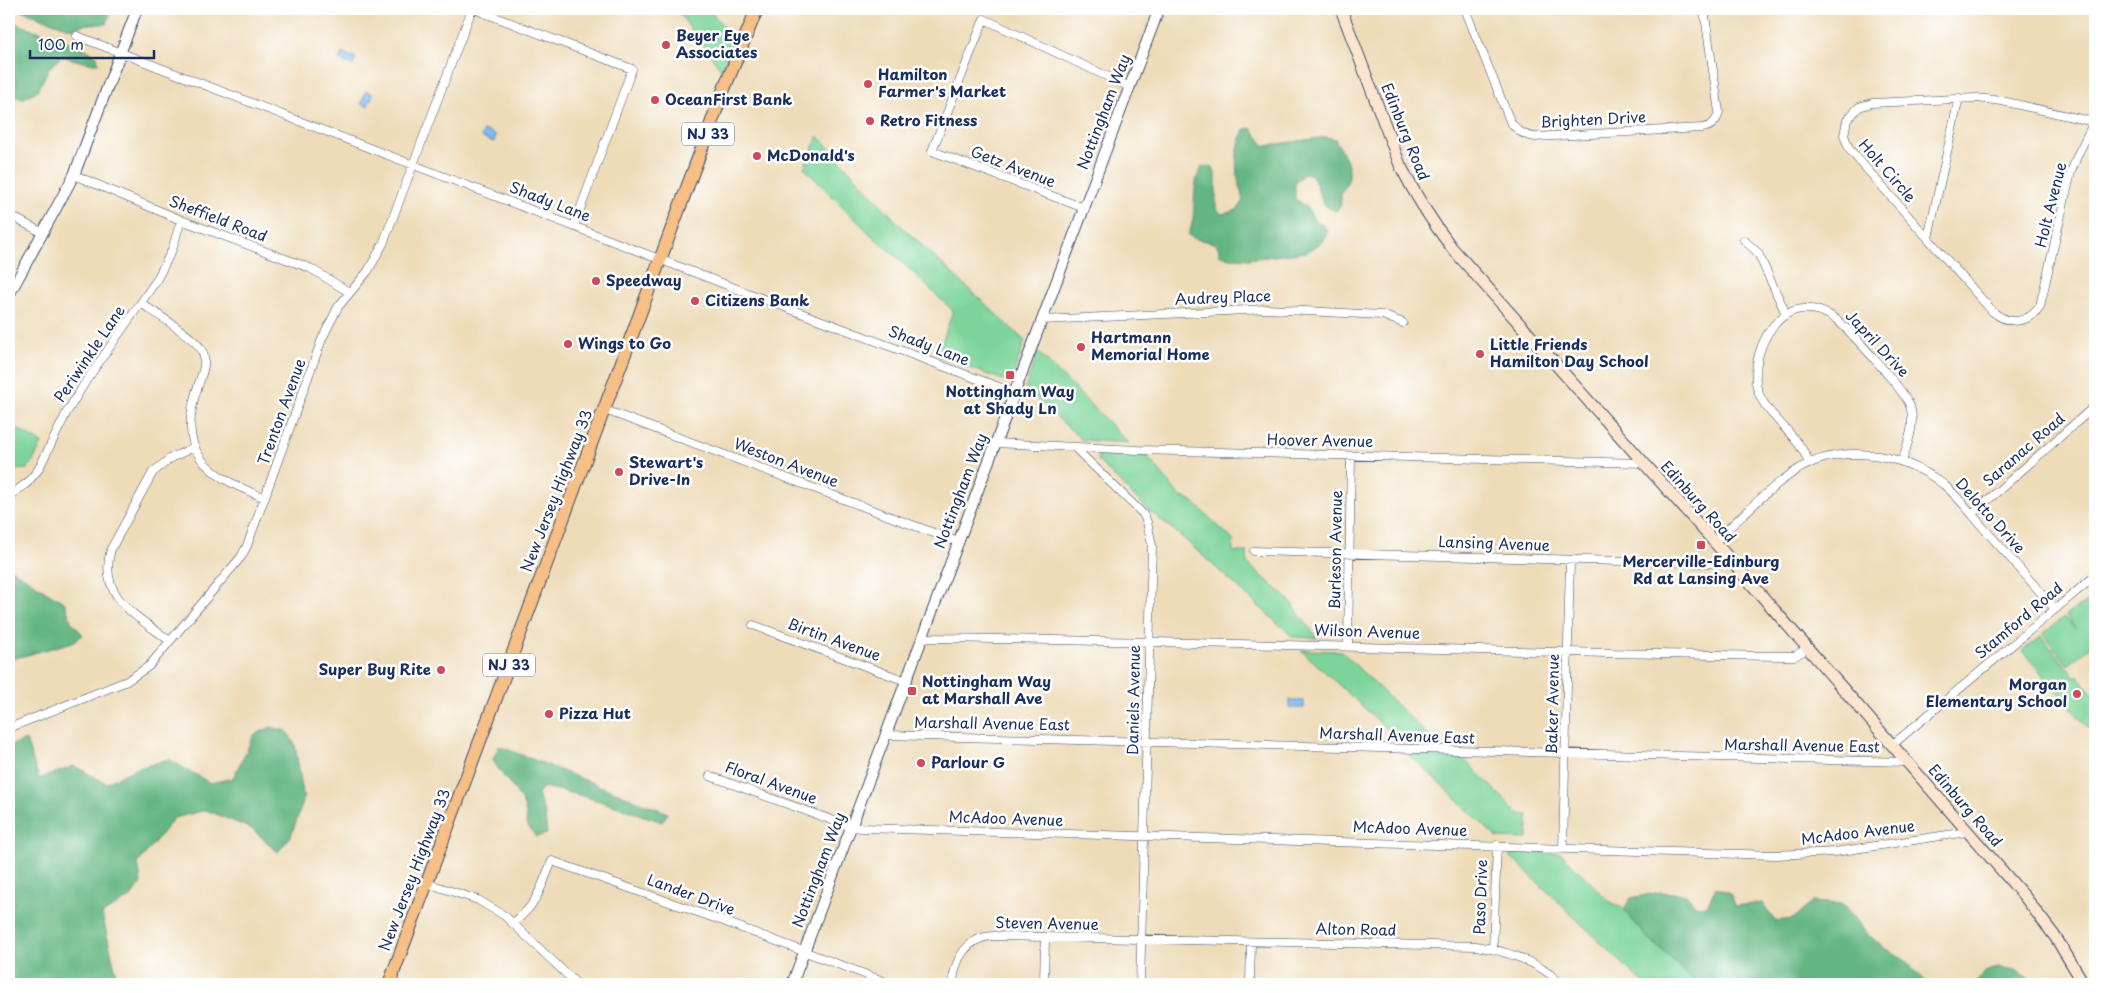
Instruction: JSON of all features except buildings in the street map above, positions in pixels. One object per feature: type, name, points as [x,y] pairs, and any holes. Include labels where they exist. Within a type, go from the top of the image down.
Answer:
[{"type":"main road","name":"New Jersey Highway 33","points":[[389,984],[724,89],[757,9]]},
{"type":"main road","name":"Edinburg Road","points":[[1341,9],[1400,165],[1423,208],[1452,248],[1808,648],[2041,917],[2070,959],[2084,984]]},
{"type":"street","points":[[9,296],[74,174],[137,9]]},
{"type":"street","points":[[473,9],[632,69],[574,226]]},
{"type":"street","name":"Trenton Avenue","points":[[9,728],[127,682],[149,666],[241,557],[265,498],[322,339],[330,322],[349,292],[368,271],[383,244],[473,9]]},
{"type":"street","name":"Nottingham Way","points":[[792,984],[1159,9]]},
{"type":"street","name":"Brighten Drive","points":[[1465,9],[1510,121],[1516,130],[1525,136],[1535,138],[1702,128],[1714,123],[1718,118],[1719,112],[1704,9]]},
{"type":"street","name":"Getz Avenue","points":[[1084,208],[932,151],[984,19],[1130,87]]},
{"type":"street","name":"Shady Lane","points":[[76,36],[1014,392]]},
{"type":"street","points":[[1928,238],[1959,98]]},
{"type":"street","name":"Holt Circle","points":[[2042,300],[2036,313],[2022,321],[2014,322],[2000,317],[1849,149],[1844,135],[1845,127],[1853,112],[1868,104],[1959,98],[2002,101],[2095,121]]},
{"type":"street","name":"Holt Avenue","points":[[2042,300],[2072,172],[2078,154],[2095,121]]},
{"type":"street","name":"Sheffield Road","points":[[74,174],[181,220],[310,268],[349,292]]},
{"type":"street","points":[[9,215],[43,233]]},
{"type":"street","name":"Periwinkle Lane","points":[[9,496],[26,483],[38,470],[78,394],[166,265],[181,220]]},
{"type":"street","points":[[1744,240],[1758,253],[1786,314],[1775,323],[1766,335],[1758,360],[1756,384],[1763,402],[1802,446],[1809,464]]},
{"type":"street","points":[[141,303],[197,344],[204,355],[204,368],[190,417],[190,428],[194,447],[206,466],[214,474],[236,486],[265,498]]},
{"type":"street","name":"Audrey Place","points":[[1042,320],[1267,309],[1382,315],[1403,323]]},
{"type":"street","name":"Japril Drive","points":[[1786,314],[1811,309],[1830,315],[1838,321],[1901,391],[1910,407],[1912,417],[1902,462]]},
{"type":"street","name":"Saranac Road","points":[[1972,514],[2095,406]]},
{"type":"street","name":"Weston Avenue","points":[[605,410],[958,542]]},
{"type":"street","name":"Hoover Avenue","points":[[996,443],[1138,450],[1644,463]]},
{"type":"street","points":[[170,641],[127,607],[116,595],[109,578],[108,559],[112,548],[153,472],[171,458],[194,447]]},
{"type":"street","name":"Daniels Avenue","points":[[1074,447],[1143,514],[1148,522],[1152,545],[1140,984]]},
{"type":"street","name":"Delotto Drive","points":[[1714,542],[1781,481],[1809,464],[1839,455],[1870,455],[1902,462],[1927,473],[1943,484],[1972,514],[2055,609]]},
{"type":"street","name":"Burleson Avenue","points":[[1348,646],[1351,456]]},
{"type":"street","name":"Lansing Avenue","points":[[1254,551],[1734,564]]},
{"type":"street","name":"Baker Avenue","points":[[1563,849],[1570,560]]},
{"type":"street","name":"Stamford Road","points":[[1892,745],[2095,576]]},
{"type":"street","name":"Birtin Avenue","points":[[753,626],[906,681]]},
{"type":"street","name":"Wilson Avenue","points":[[922,638],[1149,640],[1568,653],[1796,656],[1808,648]]},
{"type":"street","name":"Marshall Avenue East","points":[[886,736],[1907,762]]},
{"type":"street","name":"Floral Avenue","points":[[710,776],[851,827]]},
{"type":"street","name":"McAdoo Avenue","points":[[851,827],[1143,837],[1497,845],[1563,849],[1805,854],[1835,852],[1967,832]]},
{"type":"street","name":"Paso Drive","points":[[1493,949],[1497,845]]},
{"type":"street","name":"Lander Drive","points":[[513,923],[534,903],[552,861],[723,921],[878,982],[891,984]]},
{"type":"street","points":[[427,883],[478,900],[491,907],[513,923],[576,984]]},
{"type":"street","name":"Steven Avenue","points":[[953,984],[955,964],[959,956],[978,939],[994,936],[1141,939]]},
{"type":"street","points":[[1044,984],[1045,938]]},
{"type":"street","name":"Alton Road","points":[[1141,939],[1476,946],[1493,949],[1528,961],[1547,971],[1561,984]]},
{"type":"street","points":[[1250,984],[1251,942]]},
{"type":"green space","points":[[17,9],[112,9],[106,24],[87,24],[72,29]]},
{"type":"green space","points":[[676,9],[709,9],[738,45],[725,74]]},
{"type":"green space","points":[[9,21],[80,46],[97,56],[98,63],[61,57],[49,68],[38,90],[22,99],[9,94]]},
{"type":"green space","points":[[1251,128],[1265,146],[1326,137],[1335,139],[1346,159],[1349,175],[1341,193],[1341,205],[1336,211],[1329,208],[1322,200],[1311,174],[1304,174],[1295,182],[1295,198],[1308,209],[1315,221],[1323,225],[1328,231],[1322,242],[1307,252],[1249,259],[1230,258],[1219,254],[1218,246],[1188,235],[1193,218],[1196,183],[1202,167],[1212,166],[1216,175],[1216,208],[1222,214],[1237,210],[1243,200],[1236,164],[1244,129]]},
{"type":"green space","points":[[818,136],[896,221],[1025,341],[1012,378],[1008,381],[1003,380],[937,356],[953,311],[869,233],[804,168]]},
{"type":"green space","points":[[1038,352],[1129,443],[1082,440],[1025,388]]},
{"type":"green space","points":[[9,424],[42,443],[27,469],[9,470]]},
{"type":"green space","points":[[1101,454],[1146,455],[1180,496],[1193,502],[1233,540],[1233,552],[1247,552],[1247,563],[1289,600],[1317,638],[1293,637],[1182,537],[1147,509],[1098,461],[1098,456]]},
{"type":"green space","points":[[9,566],[65,603],[71,621],[83,635],[73,642],[9,660]]},
{"type":"green space","points":[[2095,597],[2095,643],[2068,665],[2043,634],[2064,617],[2075,629],[2066,615]]},
{"type":"green space","points":[[2041,636],[2075,677],[2078,675],[2095,696],[2095,736],[2022,651]]},
{"type":"green space","points":[[1301,650],[1341,651],[1436,743],[1402,743]]},
{"type":"green space","points":[[271,727],[287,731],[295,745],[304,799],[291,836],[278,852],[252,829],[206,810],[174,818],[138,863],[141,883],[131,897],[102,914],[117,977],[122,984],[9,984],[9,746],[26,740],[39,779],[74,766],[106,783],[133,770],[169,759],[210,783],[233,778],[254,735]]},
{"type":"green space","points":[[499,746],[668,813],[662,822],[588,798],[543,787],[538,795],[545,815],[547,834],[536,837],[526,824],[526,814],[520,797],[493,759]]},
{"type":"green space","points":[[1409,754],[1460,755],[1519,814],[1528,815],[1528,839],[1497,838]]},
{"type":"green space","points":[[1506,852],[1561,853],[1610,902],[1624,909],[1647,938],[1659,947],[1697,984],[1644,984]]},
{"type":"green space","points":[[1716,887],[1731,893],[1735,906],[1762,903],[1775,921],[1793,919],[1813,902],[1843,904],[1867,933],[1882,947],[1903,958],[1928,984],[1697,984],[1659,947],[1647,938],[1624,909],[1631,898],[1661,892],[1686,894],[1695,905],[1706,907]]},
{"type":"green space","points":[[1998,967],[2016,970],[2031,980],[2032,984],[1974,984],[1985,972]]},
{"type":"water","points":[[342,53],[356,58],[353,65],[339,60]]},
{"type":"water","points":[[366,91],[373,94],[368,106],[361,104]]},
{"type":"water","points":[[484,130],[496,135],[494,142],[481,137]]},
{"type":"water","points":[[1289,700],[1304,701],[1304,708],[1289,708]]},
{"type":"place","name":"Beyer Eye Associates","points":[[666,45]]},
{"type":"place","name":"Hamilton Farmer's Market","points":[[868,84]]},
{"type":"place","name":"OceanFirst Bank","points":[[655,100]]},
{"type":"place","name":"Retro Fitness","points":[[870,121]]},
{"type":"place","name":"McDonald's","points":[[757,156]]},
{"type":"place","name":"Speedway","points":[[596,281]]},
{"type":"place","name":"Citizens Bank","points":[[695,301]]},
{"type":"place","name":"Wings to Go","points":[[568,344]]},
{"type":"place","name":"Hartmann Memorial Home","points":[[1081,347]]},
{"type":"place","name":"Little Friends Hamilton Day School","points":[[1480,354]]},
{"type":"place","name":"Nottingham Way at Shady Ln","points":[[1010,375]]},
{"type":"place","name":"Stewart's Drive-In","points":[[619,472]]},
{"type":"place","name":"Mercerville-Edinburg Rd at Lansing Ave","points":[[1701,545]]},
{"type":"place","name":"Super Buy Rite","points":[[441,670]]},
{"type":"place","name":"Nottingham Way at Marshall Ave","points":[[912,691]]},
{"type":"place","name":"Morgan Elementary School","points":[[2077,694]]},
{"type":"place","name":"Pizza Hut","points":[[549,714]]},
{"type":"place","name":"Parlour G","points":[[921,763]]}]
